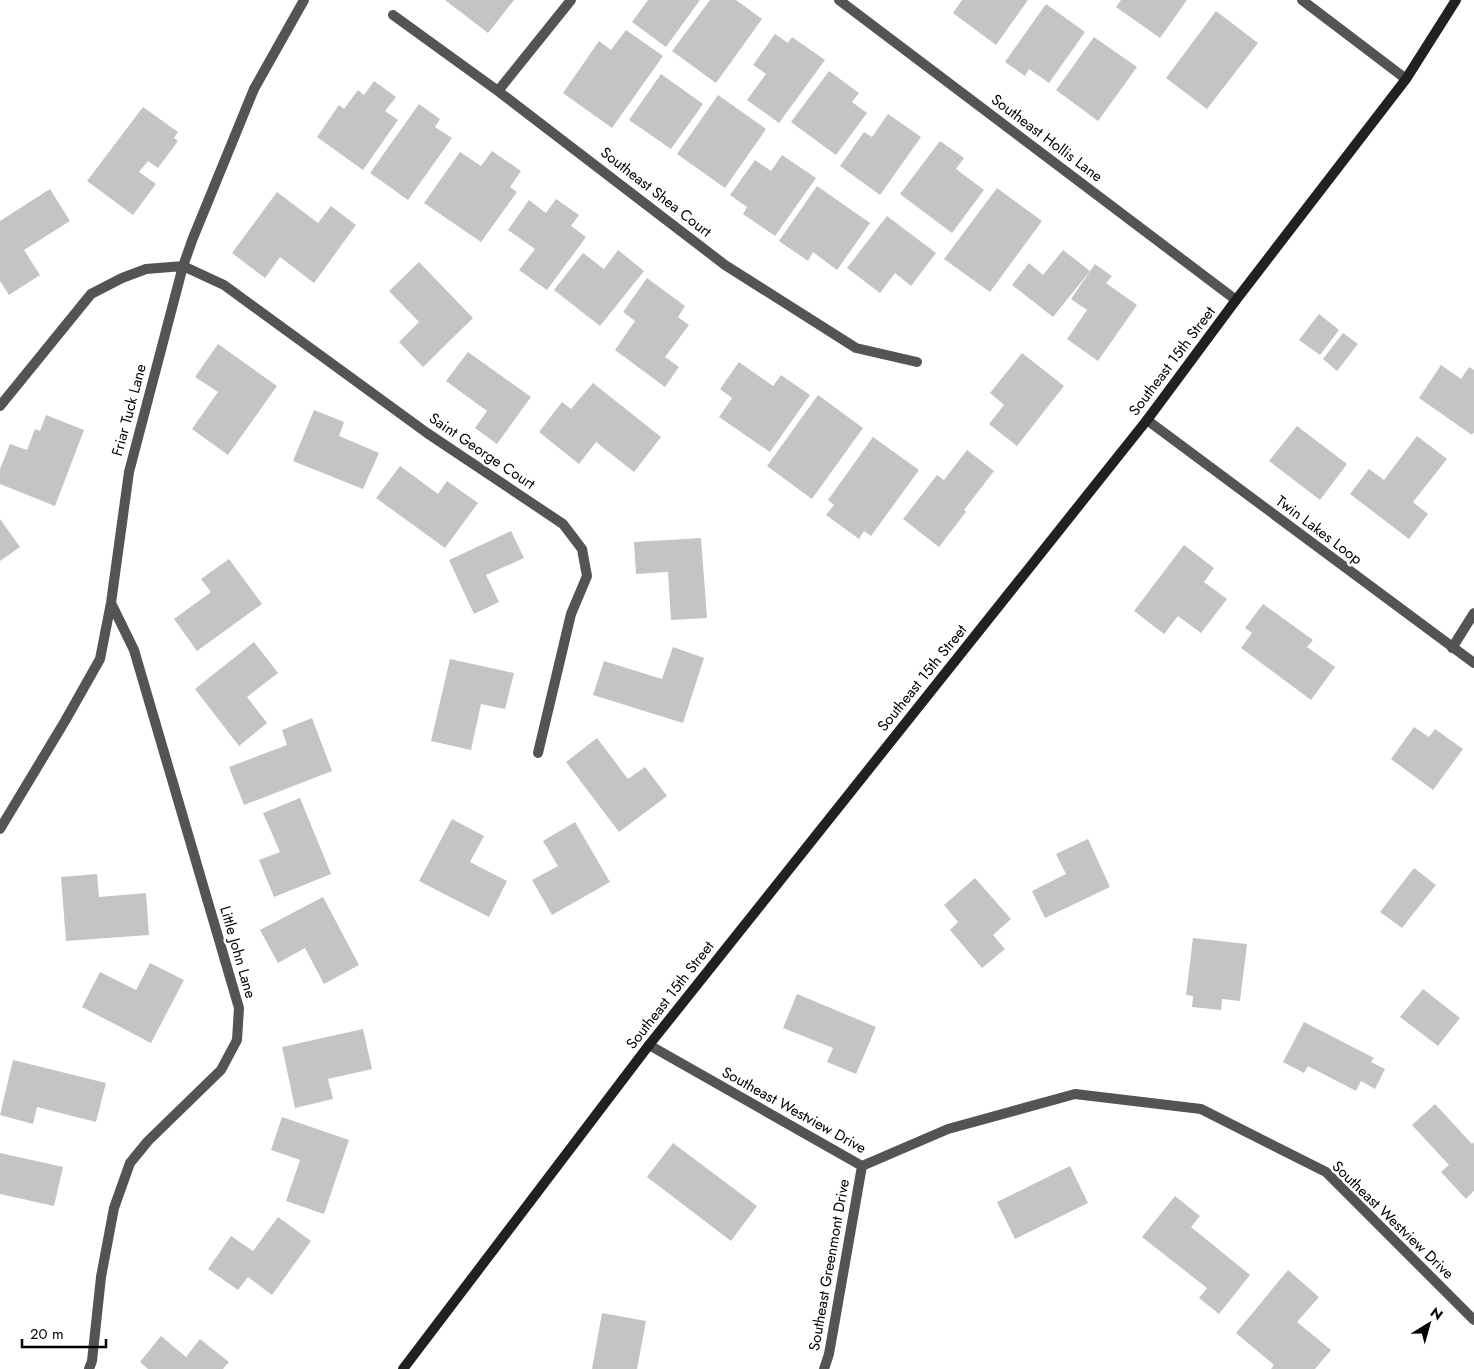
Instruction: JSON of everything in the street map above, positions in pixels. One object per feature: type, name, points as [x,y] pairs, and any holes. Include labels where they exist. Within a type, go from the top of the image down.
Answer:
[{"type":"main road","name":"Southeast 15th Street","points":[[403,1369],[649,1045],[1147,420],[1236,300],[1406,79],[1456,0]]},
{"type":"street","name":"Friar Tuck Lane","points":[[0,829],[100,659],[111,604],[129,472],[183,266],[254,89],[304,0]]},
{"type":"street","points":[[498,91],[571,0]]},
{"type":"street","name":"Southeast Hollis Lane","points":[[839,0],[1236,300]]},
{"type":"street","points":[[1302,0],[1406,79]]},
{"type":"street","name":"Southeast Shea Court","points":[[393,15],[498,91],[725,265],[856,348],[916,362]]},
{"type":"street","points":[[0,406],[91,294],[122,278],[146,269],[183,266]]},
{"type":"street","name":"Saint George Court","points":[[183,266],[224,285],[428,432],[563,524],[582,549],[587,576],[571,614],[538,753]]},
{"type":"street","name":"Twin Lakes Loop","points":[[1147,420],[1474,663]]},
{"type":"street","name":"Little John Lane","points":[[89,1369],[92,1361],[101,1277],[114,1208],[130,1163],[148,1141],[221,1070],[237,1040],[239,1008],[134,650],[111,604]]},
{"type":"street","points":[[1452,648],[1474,613]]},
{"type":"street","name":"Southeast Westview Drive","points":[[649,1045],[862,1166],[948,1129],[1075,1094],[1201,1109],[1326,1172],[1474,1320]]},
{"type":"street","name":"Southeast Greenmont Drive","points":[[824,1369],[829,1354],[862,1166]]},
{"type":"building","points":[[445,0],[514,0],[488,33]]},
{"type":"building","points":[[648,0],[700,0],[666,47],[632,22]]},
{"type":"building","points":[[710,0],[736,0],[762,19],[716,83],[672,51]]},
{"type":"building","points":[[962,0],[1028,0],[996,45],[953,13]]},
{"type":"building","points":[[1121,0],[1187,0],[1160,38],[1116,7]]},
{"type":"building","points":[[1046,4],[1085,32],[1049,83],[1029,69],[1025,76],[1005,62]]},
{"type":"building","points":[[1216,11],[1258,43],[1207,109],[1166,78]]},
{"type":"building","points":[[626,30],[663,56],[612,128],[563,93],[599,41],[611,50]]},
{"type":"building","points":[[775,34],[788,43],[792,37],[825,60],[779,123],[747,100],[766,74],[753,65]]},
{"type":"building","points":[[1094,37],[1137,67],[1098,121],[1056,90]]},
{"type":"building","points":[[829,71],[859,93],[852,102],[867,113],[836,155],[791,122]]},
{"type":"building","points":[[661,74],[703,104],[671,149],[629,120]]},
{"type":"building","points":[[374,81],[396,97],[385,111],[398,120],[363,170],[317,137],[339,105],[344,109],[358,90],[364,95]]},
{"type":"building","points":[[718,95],[766,129],[725,188],[677,154]]},
{"type":"building","points":[[419,104],[440,119],[435,127],[452,138],[408,200],[370,173]]},
{"type":"building","points":[[143,107],[178,132],[174,138],[178,141],[158,168],[148,161],[139,172],[156,184],[133,215],[87,181]]},
{"type":"building","points":[[888,114],[921,137],[880,195],[840,166],[864,132],[872,137]]},
{"type":"building","points":[[940,141],[964,158],[956,169],[984,190],[952,233],[900,194]]},
{"type":"building","points":[[492,151],[521,171],[510,187],[517,192],[481,242],[424,203],[460,152],[481,166]]},
{"type":"building","points":[[782,155],[816,178],[775,236],[743,214],[747,207],[730,195],[755,160],[771,171]]},
{"type":"building","points":[[817,186],[870,223],[837,270],[813,252],[808,261],[779,241]]},
{"type":"building","points":[[997,188],[1042,221],[990,292],[944,259]]},
{"type":"building","points":[[50,189],[70,221],[24,250],[40,275],[9,295],[0,281],[0,221]]},
{"type":"building","points":[[277,192],[318,223],[331,206],[356,225],[314,283],[280,257],[265,278],[232,253]]},
{"type":"building","points":[[556,199],[579,215],[571,226],[586,237],[547,290],[519,270],[535,249],[508,230],[529,200],[546,213]]},
{"type":"building","points":[[887,216],[936,253],[911,286],[895,273],[880,293],[847,268]]},
{"type":"building","points":[[618,250],[644,271],[600,326],[554,290],[583,253],[604,269]]},
{"type":"building","points":[[1063,250],[1090,271],[1053,317],[1012,285],[1029,263],[1043,275]]},
{"type":"building","points":[[419,262],[473,318],[423,367],[399,342],[419,322],[389,291]]},
{"type":"building","points":[[1095,264],[1112,276],[1106,283],[1137,305],[1098,361],[1067,339],[1087,310],[1071,299]]},
{"type":"building","points":[[647,278],[685,306],[678,317],[689,325],[665,357],[679,367],[665,387],[615,350],[635,321],[623,312]]},
{"type":"building","points":[[1319,314],[1339,330],[1320,355],[1299,340]]},
{"type":"building","points":[[1343,333],[1358,344],[1337,371],[1323,359]]},
{"type":"building","points":[[218,344],[277,386],[228,455],[192,429],[218,392],[195,377]]},
{"type":"building","points":[[468,352],[531,397],[497,444],[475,428],[487,411],[446,381]]},
{"type":"building","points":[[1022,353],[1064,386],[1017,446],[989,424],[1004,405],[990,393]]},
{"type":"building","points":[[739,362],[773,386],[781,375],[810,395],[770,452],[719,417],[732,398],[720,389]]},
{"type":"building","points":[[1441,365],[1461,379],[1469,367],[1474,370],[1474,432],[1472,435],[1419,398]]},
{"type":"building","points":[[593,383],[661,437],[634,472],[596,442],[579,464],[539,432],[562,402],[571,409]]},
{"type":"building","points":[[818,395],[863,428],[812,499],[767,466]]},
{"type":"building","points":[[314,410],[344,422],[339,436],[379,453],[363,489],[293,461]]},
{"type":"building","points":[[46,415],[84,430],[55,506],[0,484],[0,469],[10,444],[27,450],[35,429],[40,431]]},
{"type":"building","points":[[1297,426],[1347,464],[1320,500],[1269,461]]},
{"type":"building","points":[[1417,436],[1447,459],[1413,502],[1428,514],[1409,539],[1350,494],[1369,469],[1384,480]]},
{"type":"building","points":[[873,437],[919,470],[871,536],[864,531],[859,539],[826,515],[834,505],[828,500]]},
{"type":"building","points":[[967,450],[994,471],[939,547],[903,519],[937,475],[944,480]]},
{"type":"building","points":[[400,466],[438,494],[447,481],[478,503],[445,548],[376,498]]},
{"type":"building","points":[[0,519],[20,547],[0,561]]},
{"type":"building","points":[[511,531],[524,558],[486,575],[499,602],[474,614],[449,560]]},
{"type":"building","points":[[701,538],[707,618],[671,620],[668,572],[636,574],[634,542]]},
{"type":"building","points":[[1184,545],[1214,568],[1204,582],[1227,599],[1201,633],[1178,616],[1164,634],[1134,611]]},
{"type":"building","points":[[229,559],[262,604],[197,651],[174,619],[211,592],[201,579]]},
{"type":"building","points":[[1263,604],[1313,640],[1307,647],[1335,667],[1311,700],[1241,648],[1252,633],[1245,628]]},
{"type":"building","points":[[254,642],[278,673],[247,697],[267,723],[239,746],[195,689]]},
{"type":"building","points":[[673,647],[704,658],[683,723],[593,695],[604,661],[662,679]]},
{"type":"building","points":[[450,659],[514,673],[505,709],[481,704],[471,750],[431,741]]},
{"type":"building","points":[[312,718],[332,771],[244,805],[229,767],[287,745],[282,730]]},
{"type":"building","points":[[1414,727],[1429,737],[1435,729],[1463,749],[1433,790],[1391,759]]},
{"type":"building","points":[[597,738],[628,779],[645,767],[667,796],[619,832],[566,762]]},
{"type":"building","points":[[300,798],[331,874],[274,897],[259,860],[280,852],[263,813]]},
{"type":"building","points":[[452,819],[484,836],[470,862],[507,881],[489,917],[419,881]]},
{"type":"building","points":[[575,822],[610,882],[552,915],[532,880],[558,866],[543,841]]},
{"type":"building","points":[[1088,839],[1110,887],[1045,918],[1032,891],[1066,874],[1056,854]]},
{"type":"building","points":[[1414,868],[1436,885],[1402,928],[1380,912]]},
{"type":"building","points":[[97,874],[99,897],[146,893],[149,935],[66,941],[61,877]]},
{"type":"building","points":[[975,878],[1011,919],[993,935],[1005,949],[982,968],[950,930],[958,922],[944,905]]},
{"type":"building","points":[[323,897],[359,965],[324,984],[305,948],[278,963],[260,930]]},
{"type":"building","points":[[1193,938],[1247,944],[1240,1001],[1222,999],[1221,1010],[1192,1007],[1193,996],[1186,995]]},
{"type":"building","points":[[150,963],[184,980],[151,1043],[82,1007],[100,972],[136,990]]},
{"type":"building","points":[[1423,989],[1460,1018],[1438,1046],[1400,1017]]},
{"type":"building","points":[[797,994],[876,1027],[856,1074],[827,1062],[833,1048],[783,1028]]},
{"type":"building","points":[[1304,1022],[1374,1058],[1371,1062],[1385,1069],[1375,1089],[1361,1081],[1356,1091],[1308,1066],[1304,1073],[1283,1062]]},
{"type":"building","points":[[363,1029],[372,1069],[328,1079],[333,1099],[295,1108],[282,1047]]},
{"type":"building","points":[[13,1060],[106,1083],[96,1122],[37,1107],[33,1124],[0,1115]]},
{"type":"building","points":[[1435,1104],[1472,1144],[1474,1142],[1474,1191],[1466,1199],[1441,1172],[1449,1165],[1412,1125]]},
{"type":"building","points":[[282,1117],[349,1140],[324,1214],[286,1201],[300,1160],[271,1150]]},
{"type":"building","points":[[673,1143],[757,1206],[731,1241],[647,1177]]},
{"type":"building","points":[[0,1153],[63,1167],[54,1206],[0,1194]]},
{"type":"building","points":[[1070,1166],[1088,1203],[1015,1239],[997,1202]]},
{"type":"building","points":[[1175,1196],[1200,1216],[1191,1227],[1250,1275],[1219,1314],[1199,1298],[1207,1288],[1142,1237]]},
{"type":"building","points":[[278,1217],[311,1241],[272,1295],[248,1277],[238,1290],[208,1269],[231,1236],[253,1251]]},
{"type":"building","points":[[1288,1270],[1319,1297],[1297,1322],[1331,1350],[1315,1369],[1271,1369],[1274,1365],[1236,1333]]},
{"type":"building","points":[[602,1313],[646,1321],[637,1369],[592,1369]]},
{"type":"building","points":[[161,1336],[186,1357],[200,1339],[229,1362],[223,1369],[148,1369],[140,1362]]}]
